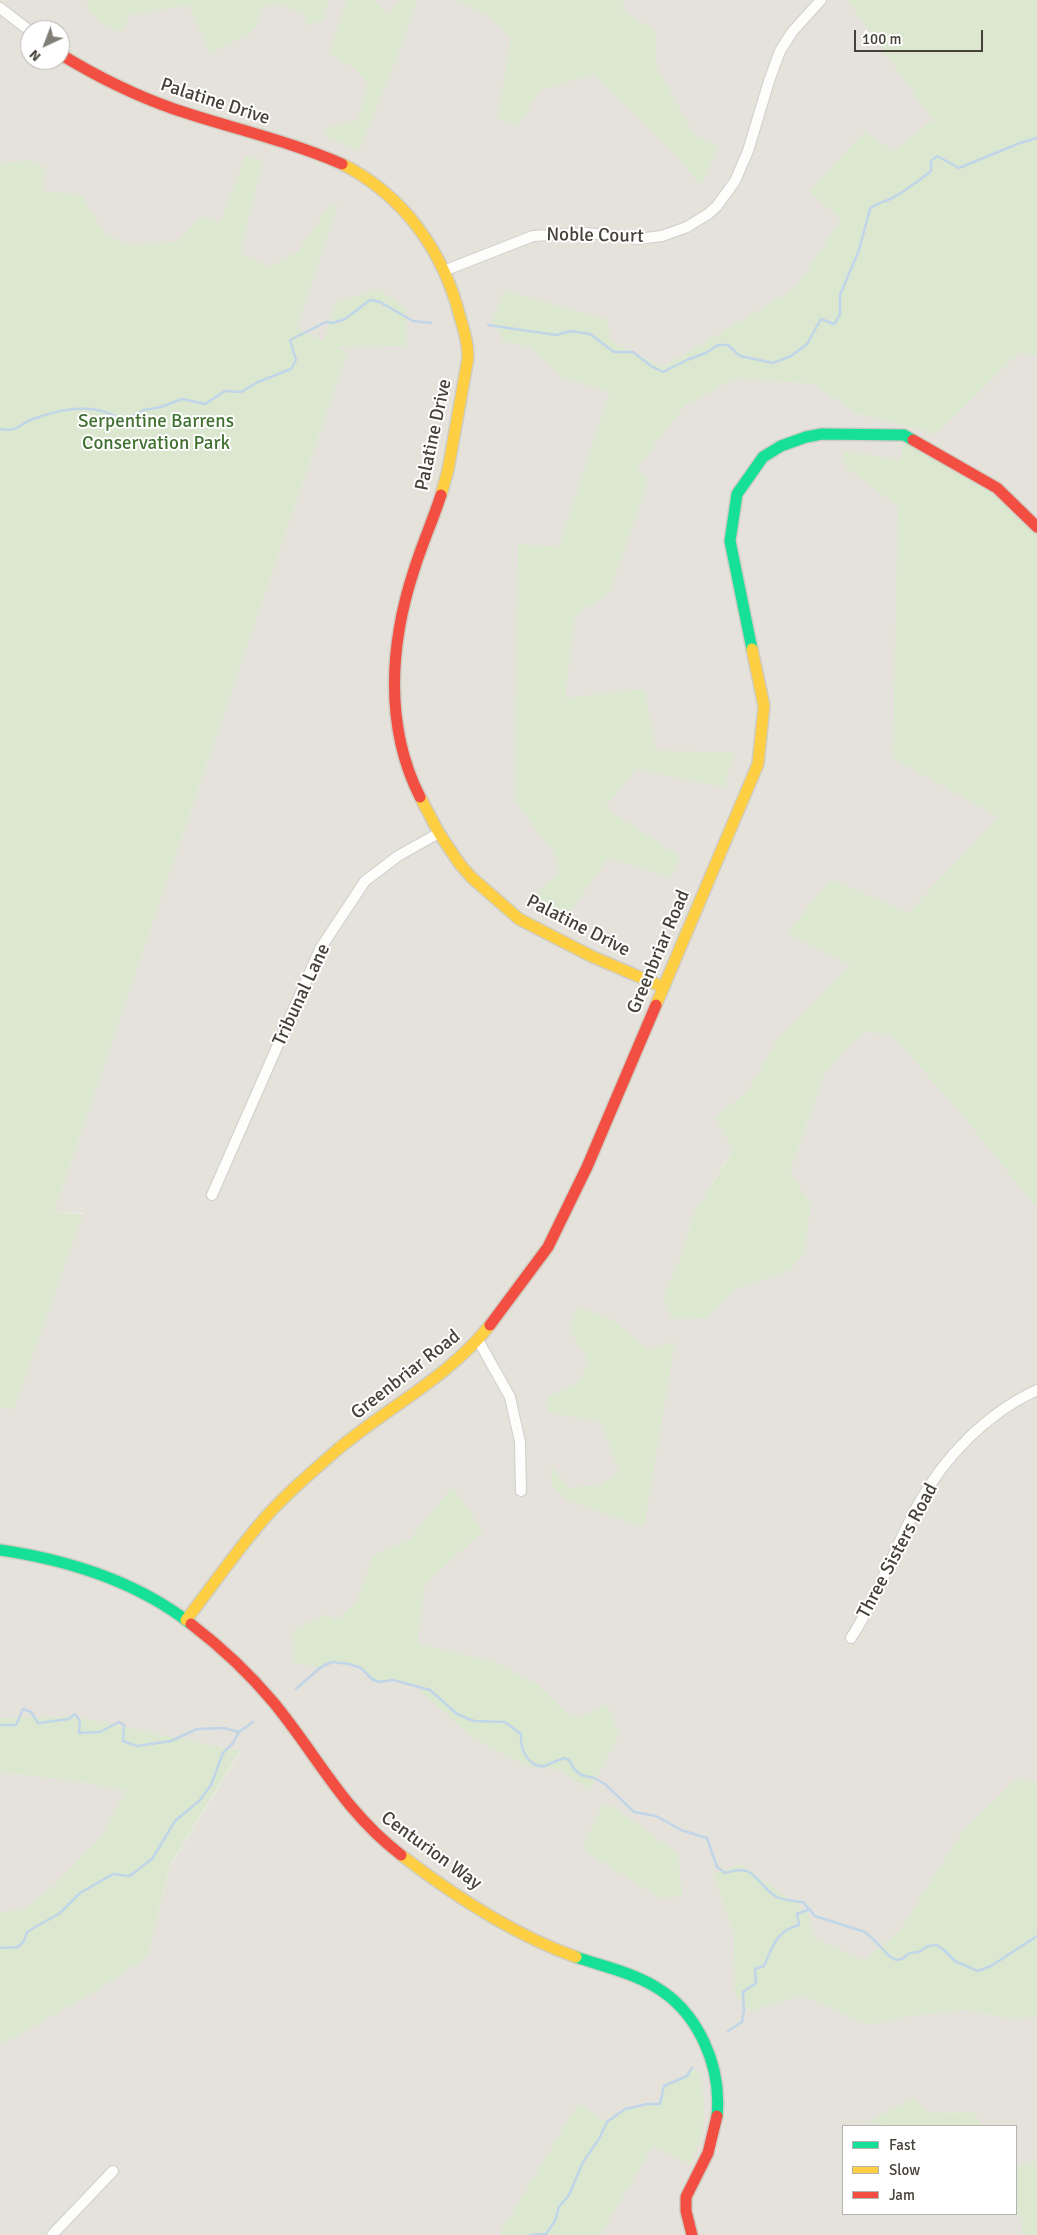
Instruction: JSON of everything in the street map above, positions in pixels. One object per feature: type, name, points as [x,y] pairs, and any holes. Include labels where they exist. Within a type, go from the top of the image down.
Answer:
[{"type":"street","name":"Noble Court","points":[[446,270],[533,236],[588,234],[638,239],[662,236],[687,227],[708,214],[717,206],[736,181],[748,151],[769,80],[780,51],[792,32],[821,0]]},
{"type":"street","points":[[0,8],[20,23]]},
{"type":"street","name":"Palatine Drive","points":[[70,60],[121,89],[186,113],[325,155],[358,172],[388,193],[424,233],[446,270],[460,313],[468,351],[444,484],[410,581],[395,650],[393,706],[402,752],[416,792],[439,833],[463,869],[519,919],[590,956],[663,987]]},
{"type":"street","name":"Greenbriar Road","points":[[186,1620],[258,1526],[285,1497],[339,1449],[441,1375],[478,1340],[548,1247],[587,1167],[758,764],[764,706],[730,541],[738,494],[762,457],[782,446],[806,437],[822,434],[904,436],[997,488],[1037,527]]},
{"type":"street","name":"Tribunal Lane","points":[[212,1195],[320,949],[365,881],[398,856],[439,833]]},
{"type":"street","points":[[478,1340],[510,1397],[520,1442],[521,1491]]},
{"type":"street","name":"Three Sisters Road","points":[[851,1638],[864,1618],[918,1504],[949,1459],[975,1432],[1006,1407],[1037,1390]]},
{"type":"street","name":"Centurion Way","points":[[0,1550],[44,1557],[91,1571],[144,1595],[186,1620],[239,1663],[259,1684],[343,1799],[364,1823],[397,1851],[504,1925],[558,1951],[630,1973],[646,1980],[671,1998],[701,2034],[714,2070],[718,2101],[717,2123],[712,2140],[686,2197],[692,2235]]},
{"type":"street","points":[[52,2235],[113,2171]]},
{"type":"shaded area","points":[[0,0],[849,0],[936,118],[894,151],[810,191],[841,220],[796,288],[663,367],[610,341],[504,342],[531,347],[562,377],[684,406],[735,378],[814,384],[857,414],[936,434],[1020,352],[1037,356],[1037,525],[999,817],[908,913],[733,1149],[694,1214],[679,1262],[664,1297],[706,1318],[736,1289],[790,1270],[811,1205],[790,1171],[824,1075],[846,1049],[865,1032],[891,1034],[960,1112],[1037,1208],[1037,1782],[1017,1779],[962,1832],[901,1929],[864,1961],[814,1938],[741,1864],[713,1874],[734,1934],[735,1995],[751,2011],[802,1995],[867,2025],[911,2016],[964,2010],[1015,2019],[1037,2016],[1037,2160],[1032,2163],[1017,2166],[1017,2125],[982,2125],[972,2112],[929,2113],[869,2122],[883,2125],[842,2125],[842,2215],[1014,2215],[1023,2218],[1021,2235],[0,2235],[0,2043],[11,2039],[89,1995],[147,1957],[170,1866],[240,1752],[71,1716],[0,1718],[0,1408],[14,1408],[83,1213],[54,1212],[347,353],[0,183]]},
{"type":"shaded area","points":[[0,1772],[70,1780],[126,1791],[102,1836],[54,1886],[25,1909],[0,1912]]},
{"type":"green space","points":[[90,0],[329,0],[322,21],[304,26],[306,16],[290,8],[274,4],[262,7],[257,26],[249,34],[209,54],[204,38],[188,5],[130,15],[120,33],[101,23],[86,8]]},
{"type":"green space","points":[[347,0],[373,0],[389,15],[399,0],[417,0],[399,52],[359,151],[325,136],[325,129],[358,120],[368,83],[354,68],[329,54]]},
{"type":"green space","points":[[456,0],[625,0],[621,10],[656,31],[656,66],[694,135],[718,146],[701,186],[674,153],[594,74],[539,91],[519,125],[498,119],[511,37],[490,17]]},
{"type":"green space","points":[[847,0],[1037,0],[1037,356],[1020,352],[936,434],[857,414],[814,384],[735,378],[684,406],[637,468],[648,481],[609,594],[575,615],[565,698],[644,689],[656,751],[735,752],[724,787],[636,769],[605,808],[680,857],[671,877],[608,858],[570,912],[527,901],[559,873],[556,856],[515,801],[518,544],[559,547],[610,392],[562,377],[531,347],[504,342],[493,320],[504,290],[608,320],[610,341],[663,367],[796,288],[841,220],[810,191],[864,132],[894,151],[933,120]]},
{"type":"green space","name":"Serpentine Barrens Conservation Park","points":[[246,156],[263,160],[240,253],[269,267],[298,252],[327,209],[338,203],[297,328],[324,341],[336,302],[378,289],[406,308],[407,346],[337,347],[347,353],[54,1212],[83,1214],[14,1409],[0,1408],[0,164],[28,160],[44,167],[43,191],[81,195],[105,234],[128,245],[178,242],[202,216],[220,223]]},
{"type":"green space","points":[[904,435],[997,488],[1037,525],[1037,1208],[960,1112],[891,1034],[865,1032],[846,1049],[824,1075],[790,1171],[811,1205],[804,1253],[790,1270],[736,1289],[706,1318],[672,1319],[663,1297],[679,1262],[694,1214],[733,1150],[715,1117],[747,1092],[778,1039],[851,965],[787,933],[831,879],[908,913],[999,817],[893,758],[898,506],[846,467],[842,451],[901,460]]},
{"type":"green space","points":[[577,1307],[611,1319],[649,1350],[675,1341],[644,1527],[569,1501],[552,1486],[551,1466],[569,1488],[599,1485],[620,1473],[601,1422],[547,1412],[549,1396],[578,1383],[589,1362],[570,1331]]},
{"type":"green space","points":[[452,1487],[483,1531],[425,1584],[417,1644],[493,1661],[538,1685],[566,1713],[580,1718],[607,1704],[619,1734],[590,1791],[561,1770],[527,1766],[473,1738],[415,1686],[393,1680],[379,1682],[372,1679],[361,1668],[349,1664],[332,1662],[321,1667],[294,1663],[293,1631],[326,1614],[336,1620],[357,1602],[373,1556],[410,1539]]},
{"type":"green space","points":[[71,1716],[240,1751],[170,1865],[147,1957],[89,1995],[11,2039],[0,2043],[0,1912],[25,1909],[54,1886],[102,1836],[126,1791],[70,1780],[0,1772],[0,1718]]},
{"type":"green space","points":[[1017,1779],[1037,1782],[1037,2016],[1015,2019],[964,2010],[911,2016],[867,2025],[802,1995],[751,2011],[735,1995],[734,1934],[713,1874],[741,1864],[808,1913],[814,1938],[864,1961],[901,1929],[962,1832]]},
{"type":"green space","points":[[603,1804],[614,1807],[678,1854],[682,1896],[660,1898],[582,1849]]},
{"type":"green space","points":[[692,2068],[700,2074],[704,2103],[703,2132],[690,2164],[653,2146],[600,2235],[499,2235],[578,2104],[607,2122],[620,2113],[632,2108],[660,2104],[664,2086],[687,2076]]},
{"type":"green space","points":[[913,2098],[929,2113],[973,2112],[982,2125],[883,2125],[868,2122]]},
{"type":"green space","points":[[1037,2160],[1037,2235],[1021,2235],[1023,2218],[1014,2215],[1017,2215],[1017,2166]]},
{"type":"waterway","points":[[488,325],[556,335],[570,331],[590,334],[614,352],[633,352],[651,366],[663,372],[706,353],[718,345],[728,345],[740,356],[773,363],[791,356],[807,344],[821,319],[834,324],[840,315],[840,295],[859,250],[872,207],[911,187],[931,171],[931,161],[937,156],[959,168],[1037,138]]},
{"type":"waterway","points":[[0,429],[15,429],[28,421],[44,415],[78,409],[100,410],[120,420],[128,419],[144,410],[161,407],[182,399],[205,404],[225,391],[241,392],[258,382],[291,369],[296,360],[290,340],[326,322],[333,323],[345,319],[370,300],[380,302],[413,321],[431,323]]},
{"type":"waterway","points":[[296,1689],[321,1667],[332,1662],[349,1664],[361,1668],[372,1679],[379,1682],[393,1680],[430,1690],[457,1714],[474,1721],[505,1722],[521,1734],[523,1750],[534,1764],[545,1766],[564,1758],[569,1760],[574,1769],[581,1775],[594,1778],[605,1784],[634,1812],[656,1816],[681,1830],[707,1838],[717,1867],[725,1873],[736,1870],[744,1870],[750,1873],[777,1897],[803,1902],[815,1916],[865,1932],[889,1956],[896,1960],[902,1959],[910,1953],[919,1952],[928,1946],[937,1945],[955,1961],[978,1971],[991,1966],[1037,1936]]},
{"type":"waterway","points":[[0,1725],[16,1725],[23,1709],[31,1712],[38,1723],[69,1719],[75,1714],[80,1721],[79,1733],[100,1732],[119,1722],[124,1725],[123,1741],[137,1746],[171,1741],[197,1729],[224,1728],[239,1732]]},
{"type":"waterway","points":[[0,1948],[18,1947],[24,1941],[27,1932],[60,1913],[80,1893],[113,1874],[130,1876],[152,1859],[175,1821],[200,1800],[211,1785],[223,1753],[233,1743],[239,1732],[253,1722]]},
{"type":"waterway","points":[[728,2031],[742,2022],[744,2011],[743,1992],[756,1983],[755,1969],[764,1966],[780,1935],[799,1925],[797,1914],[810,1909]]},
{"type":"waterway","points":[[530,2235],[546,2234],[555,2221],[559,2207],[569,2195],[583,2162],[599,2139],[607,2122],[625,2109],[647,2104],[660,2104],[664,2086],[687,2076],[692,2068]]},
{"type":"traffic: fast","points":[[752,649],[730,541],[737,494],[763,457],[781,446],[806,437],[822,434],[904,435],[913,440]]},
{"type":"traffic: fast","points":[[0,1550],[76,1566],[124,1584],[170,1609],[191,1624]]},
{"type":"traffic: fast","points":[[576,1957],[645,1981],[670,1997],[683,2010],[695,2025],[711,2059],[718,2097],[717,2116]]},
{"type":"traffic: slow","points":[[342,164],[364,177],[402,208],[418,227],[431,247],[453,292],[467,342],[468,358],[448,470],[441,495]]},
{"type":"traffic: slow","points":[[656,1005],[758,764],[764,706],[752,649]]},
{"type":"traffic: slow","points":[[420,797],[439,833],[459,863],[471,877],[519,919],[591,956],[663,987]]},
{"type":"traffic: slow","points":[[186,1620],[249,1537],[286,1496],[356,1434],[437,1377],[456,1361],[490,1325]]},
{"type":"traffic: slow","points":[[401,1855],[441,1885],[484,1913],[529,1937],[576,1957]]},
{"type":"traffic: jam","points":[[70,60],[159,104],[300,148],[342,164]]},
{"type":"traffic: jam","points":[[913,440],[997,488],[1037,527]]},
{"type":"traffic: jam","points":[[420,797],[408,770],[396,713],[394,684],[396,655],[406,598],[417,560],[441,495]]},
{"type":"traffic: jam","points":[[490,1325],[548,1247],[587,1167],[656,1005]]},
{"type":"traffic: jam","points":[[191,1624],[255,1681],[290,1723],[347,1801],[380,1838],[401,1855]]},
{"type":"traffic: jam","points":[[692,2235],[686,2211],[686,2197],[708,2153],[717,2116]]}]
